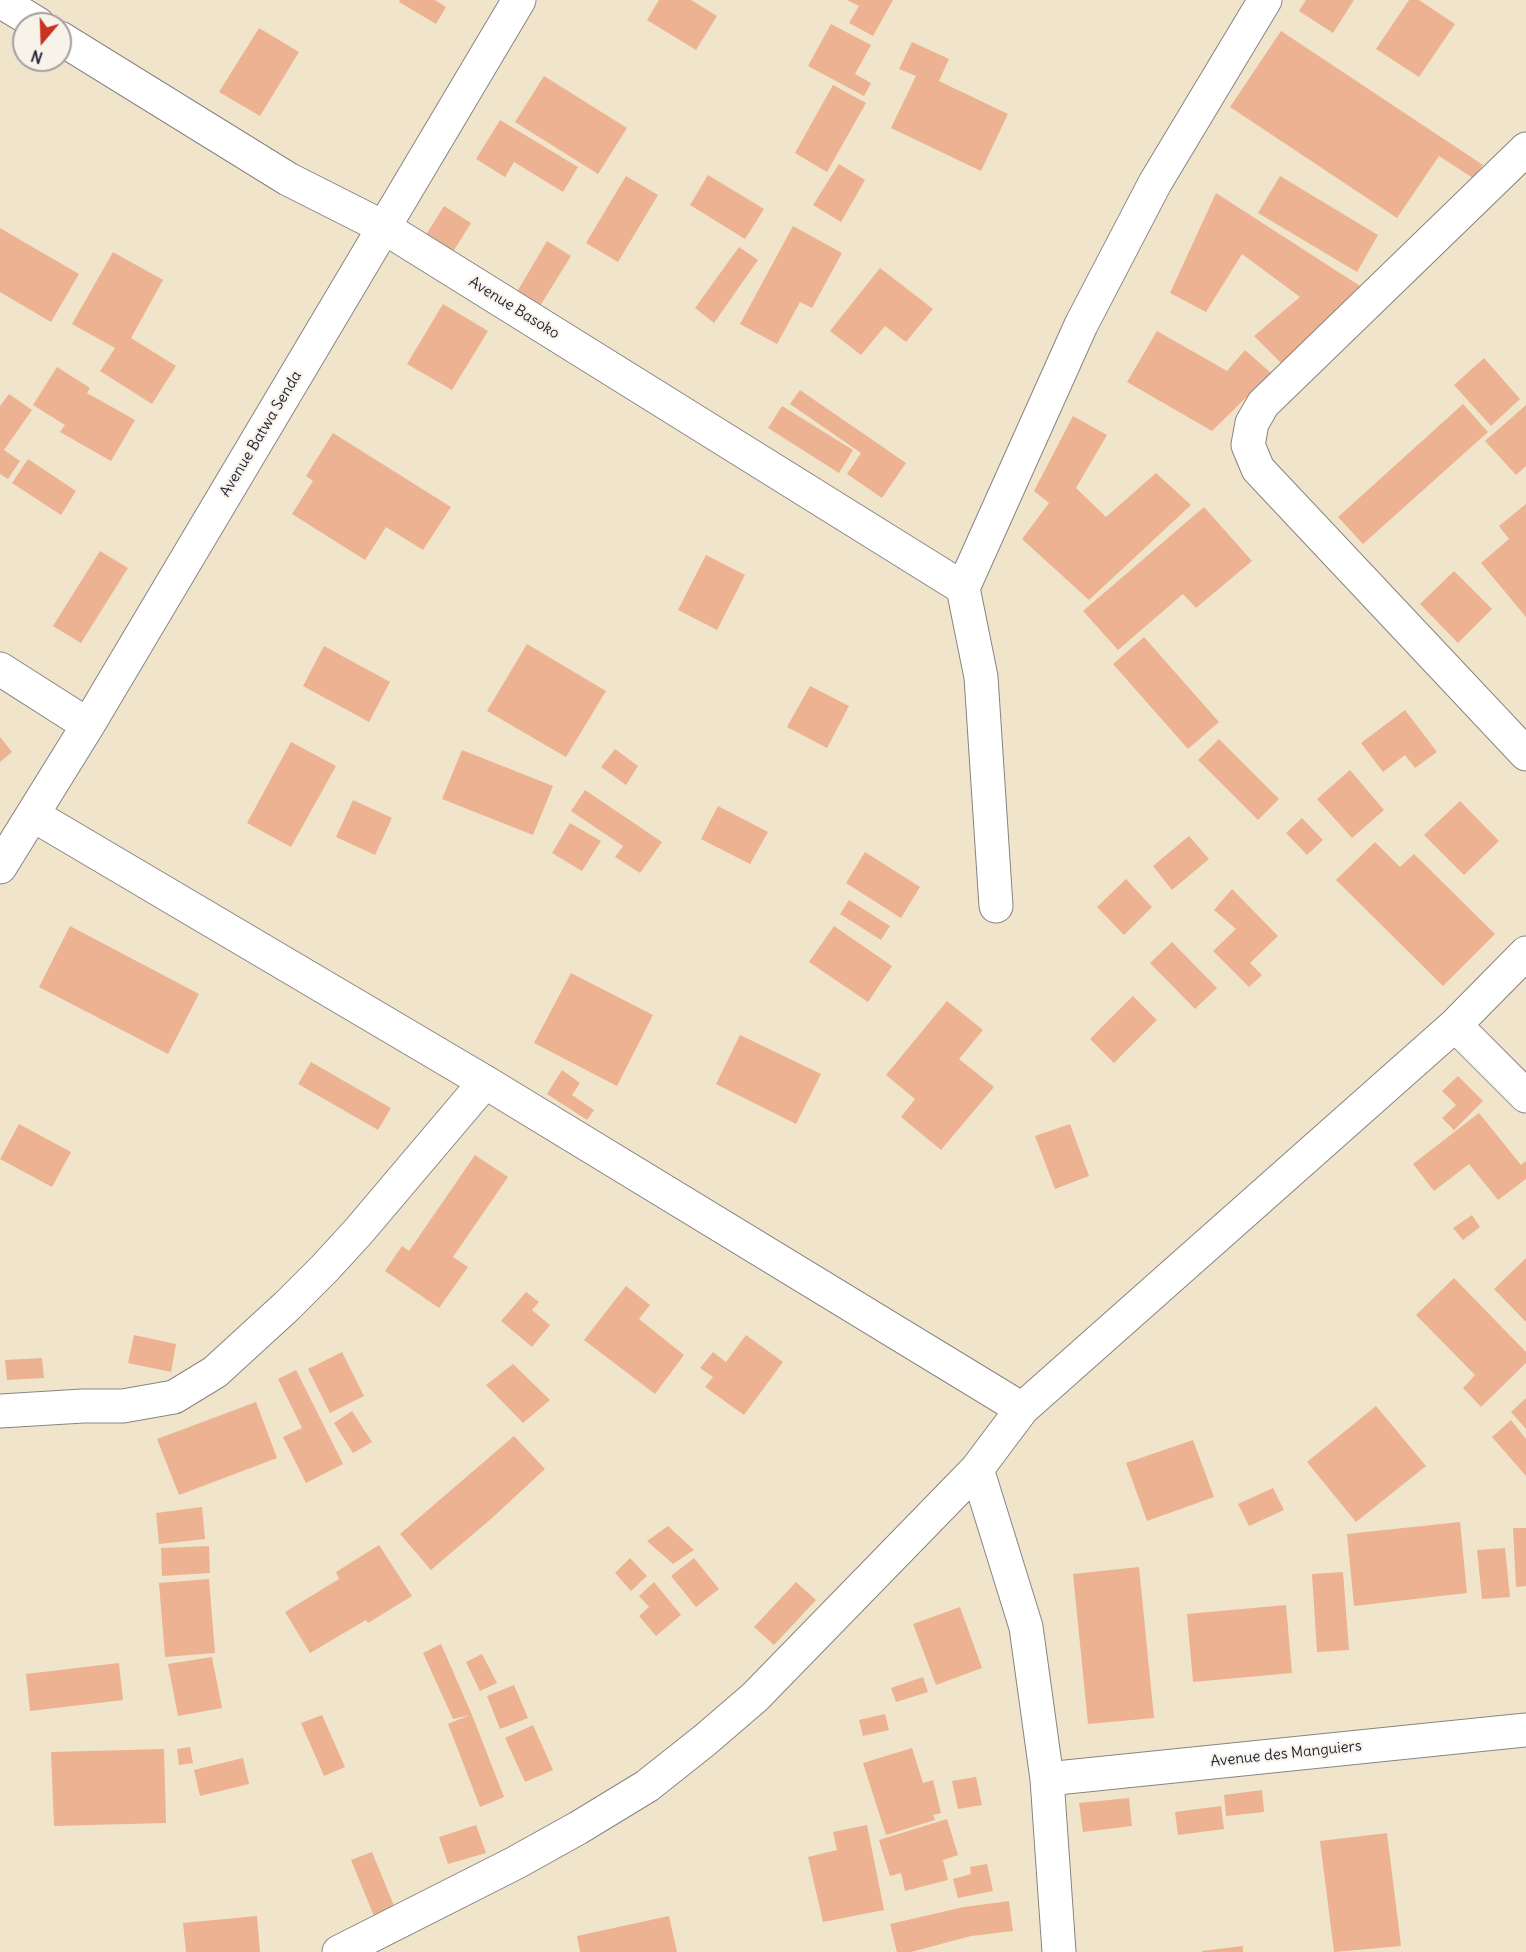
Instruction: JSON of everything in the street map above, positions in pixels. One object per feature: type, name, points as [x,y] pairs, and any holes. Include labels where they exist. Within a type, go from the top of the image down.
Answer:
[{"type":"street","name":"Avenue Batwa Senda","points":[[0,867],[88,725],[519,0]]},
{"type":"street","points":[[996,906],[981,677],[963,588],[1081,325],[1155,183],[1265,0]]},
{"type":"street","points":[[0,1],[18,12]]},
{"type":"street","name":"Avenue Basoko","points":[[72,45],[288,179],[385,228],[963,588]]},
{"type":"street","points":[[1526,149],[1263,404],[1252,423],[1248,445],[1258,469],[1526,754]]},
{"type":"street","points":[[0,669],[88,725]]},
{"type":"street","points":[[33,815],[485,1082],[1022,1409]]},
{"type":"street","points":[[339,1952],[515,1863],[647,1786],[705,1740],[755,1697],[977,1469],[1022,1409],[1455,1025],[1526,953]]},
{"type":"street","points":[[1455,1025],[1526,1096]]},
{"type":"street","points":[[0,1410],[123,1406],[174,1397],[215,1372],[331,1262],[485,1082]]},
{"type":"street","points":[[977,1469],[1026,1627],[1047,1779],[1059,1952]]},
{"type":"street","name":"Avenue des Manguiers","points":[[1047,1779],[1526,1730]]},
{"type":"building","points":[[400,0],[435,0],[446,7],[436,24],[399,2]]},
{"type":"building","points":[[659,0],[691,0],[717,16],[696,50],[647,20]]},
{"type":"building","points":[[847,0],[893,0],[873,36],[849,23],[859,6]]},
{"type":"building","points":[[1306,0],[1354,0],[1333,33],[1299,11]]},
{"type":"building","points":[[1409,0],[1419,0],[1455,24],[1419,77],[1376,49]]},
{"type":"building","points":[[831,24],[871,45],[855,74],[871,83],[864,96],[808,66]]},
{"type":"building","points":[[259,28],[299,52],[260,116],[219,92]]},
{"type":"building","points":[[1281,31],[1483,165],[1473,178],[1439,156],[1397,218],[1230,107]]},
{"type":"building","points":[[912,42],[949,59],[939,81],[1008,114],[981,171],[891,128],[916,76],[899,69]]},
{"type":"building","points":[[544,76],[627,128],[598,174],[515,122]]},
{"type":"building","points":[[833,85],[866,103],[827,172],[795,153]]},
{"type":"building","points":[[500,120],[578,167],[563,192],[514,162],[505,177],[476,159]]},
{"type":"building","points":[[839,164],[865,180],[841,222],[813,205]]},
{"type":"building","points":[[708,175],[764,209],[745,239],[690,205]]},
{"type":"building","points":[[626,176],[658,195],[618,262],[586,243]]},
{"type":"building","points":[[1280,176],[1378,235],[1357,272],[1258,213]]},
{"type":"building","points":[[1216,193],[1360,286],[1283,365],[1254,336],[1300,297],[1242,254],[1206,312],[1170,293]]},
{"type":"building","points":[[444,206],[471,223],[451,255],[424,238]]},
{"type":"building","points":[[793,226],[842,253],[812,308],[800,302],[777,344],[740,324]]},
{"type":"building","points":[[0,228],[79,274],[51,322],[0,292]]},
{"type":"building","points":[[547,241],[571,256],[540,306],[517,292]]},
{"type":"building","points":[[739,247],[758,260],[714,323],[695,308]]},
{"type":"building","points":[[113,252],[163,280],[131,338],[176,366],[152,404],[100,371],[115,348],[72,324]]},
{"type":"building","points":[[880,268],[933,309],[906,342],[885,326],[861,355],[830,331]]},
{"type":"building","points":[[443,304],[488,331],[452,390],[407,364]]},
{"type":"building","points":[[1157,331],[1227,371],[1245,350],[1271,373],[1212,431],[1127,382]]},
{"type":"building","points":[[1484,358],[1520,399],[1491,426],[1454,385]]},
{"type":"building","points":[[57,367],[90,388],[87,393],[135,420],[111,461],[60,432],[65,425],[33,405]]},
{"type":"building","points":[[800,390],[906,463],[882,498],[847,474],[861,453],[790,404]]},
{"type":"building","points":[[9,394],[32,410],[4,450],[20,461],[8,479],[0,474],[0,406]]},
{"type":"building","points":[[1463,404],[1488,432],[1363,544],[1338,517]]},
{"type":"building","points":[[1526,405],[1526,466],[1516,475],[1485,441]]},
{"type":"building","points":[[782,406],[853,450],[839,473],[768,428]]},
{"type":"building","points":[[1073,416],[1107,435],[1076,488],[1106,517],[1156,473],[1191,505],[1089,600],[1022,539],[1049,503],[1034,491]]},
{"type":"building","points":[[333,433],[451,507],[423,550],[386,527],[365,560],[292,514],[313,481],[306,476]]},
{"type":"building","points":[[28,459],[76,491],[61,515],[12,483]]},
{"type":"building","points":[[1526,504],[1526,617],[1481,563],[1509,539],[1499,526]]},
{"type":"building","points":[[1204,507],[1252,561],[1196,608],[1183,594],[1118,650],[1083,611]]},
{"type":"building","points":[[100,551],[128,568],[81,643],[53,626]]},
{"type":"building","points":[[706,555],[745,575],[717,630],[678,610]]},
{"type":"building","points":[[1454,571],[1492,609],[1458,643],[1420,604]]},
{"type":"building","points":[[1144,637],[1219,722],[1188,749],[1113,664]]},
{"type":"building","points":[[527,644],[606,691],[566,757],[487,711]]},
{"type":"building","points":[[324,646],[390,682],[369,722],[303,686]]},
{"type":"building","points":[[810,686],[849,706],[827,748],[787,727]]},
{"type":"building","points":[[1405,710],[1437,752],[1415,768],[1405,755],[1383,772],[1361,743]]},
{"type":"building","points":[[0,737],[12,752],[0,762]]},
{"type":"building","points":[[1219,739],[1279,799],[1258,820],[1198,760]]},
{"type":"building","points":[[291,742],[336,766],[291,847],[247,823]]},
{"type":"building","points":[[615,749],[638,766],[626,785],[601,767]]},
{"type":"building","points":[[462,750],[553,786],[533,835],[442,799]]},
{"type":"building","points":[[1350,770],[1384,810],[1352,838],[1317,799]]},
{"type":"building","points":[[585,790],[662,842],[640,873],[615,857],[623,846],[571,811]]},
{"type":"building","points":[[353,800],[392,818],[375,855],[336,837]]},
{"type":"building","points":[[1460,801],[1499,841],[1464,875],[1424,835]]},
{"type":"building","points":[[718,806],[768,832],[750,864],[701,839]]},
{"type":"building","points":[[1302,818],[1323,840],[1307,855],[1286,833]]},
{"type":"building","points":[[570,823],[601,841],[582,871],[552,853]]},
{"type":"building","points":[[1189,836],[1209,859],[1172,890],[1153,866]]},
{"type":"building","points":[[1375,842],[1400,867],[1414,854],[1495,934],[1443,986],[1336,880]]},
{"type":"building","points":[[865,852],[920,887],[901,918],[846,883]]},
{"type":"building","points":[[1126,879],[1152,907],[1124,935],[1097,907]]},
{"type":"building","points":[[1232,889],[1278,936],[1250,963],[1262,975],[1249,987],[1213,951],[1236,929],[1214,910]]},
{"type":"building","points":[[849,900],[890,926],[881,940],[840,914]]},
{"type":"building","points":[[70,926],[199,994],[168,1054],[39,987]]},
{"type":"building","points":[[834,926],[892,966],[868,1002],[809,962]]},
{"type":"building","points":[[1172,942],[1217,988],[1195,1009],[1150,963]]},
{"type":"building","points":[[571,973],[653,1015],[617,1086],[534,1043]]},
{"type":"building","points":[[1133,996],[1157,1020],[1114,1063],[1090,1039]]},
{"type":"building","points":[[947,1001],[983,1030],[959,1059],[994,1087],[941,1150],[901,1117],[915,1099],[886,1075]]},
{"type":"building","points":[[740,1035],[821,1074],[796,1124],[716,1084]]},
{"type":"building","points":[[311,1062],[391,1108],[378,1130],[298,1084]]},
{"type":"building","points":[[562,1070],[580,1083],[572,1095],[594,1110],[587,1120],[547,1094]]},
{"type":"building","points":[[1458,1076],[1483,1101],[1454,1130],[1442,1118],[1456,1105],[1442,1091]]},
{"type":"building","points":[[1479,1113],[1521,1165],[1526,1161],[1526,1179],[1498,1200],[1469,1164],[1434,1191],[1413,1164]]},
{"type":"building","points":[[19,1124],[71,1152],[52,1187],[0,1159]]},
{"type":"building","points":[[1070,1124],[1089,1176],[1055,1189],[1035,1136]]},
{"type":"building","points":[[475,1155],[508,1177],[453,1257],[468,1267],[439,1308],[385,1271],[402,1246],[409,1251]]},
{"type":"building","points":[[1472,1215],[1480,1227],[1463,1240],[1453,1228]]},
{"type":"building","points":[[1526,1258],[1526,1322],[1494,1289]]},
{"type":"building","points":[[1454,1278],[1526,1352],[1526,1363],[1481,1407],[1463,1388],[1475,1375],[1416,1315]]},
{"type":"building","points":[[626,1286],[650,1305],[639,1319],[684,1355],[655,1394],[584,1340]]},
{"type":"building","points":[[526,1292],[539,1302],[532,1310],[550,1325],[532,1347],[501,1321]]},
{"type":"building","points":[[134,1335],[176,1344],[171,1372],[128,1363]]},
{"type":"building","points":[[746,1335],[783,1362],[744,1415],[705,1387],[713,1377],[700,1368],[713,1352],[726,1362]]},
{"type":"building","points":[[342,1352],[364,1396],[330,1413],[308,1369]]},
{"type":"building","points":[[42,1358],[44,1378],[7,1380],[5,1360]]},
{"type":"building","points":[[513,1364],[550,1400],[523,1423],[486,1385]]},
{"type":"building","points":[[296,1370],[343,1464],[306,1483],[283,1437],[302,1428],[278,1379]]},
{"type":"building","points":[[1526,1398],[1526,1429],[1511,1412]]},
{"type":"building","points":[[256,1402],[277,1458],[179,1495],[157,1439]]},
{"type":"building","points":[[1376,1406],[1426,1466],[1356,1522],[1307,1462]]},
{"type":"building","points":[[352,1411],[372,1442],[353,1453],[334,1423]]},
{"type":"building","points":[[1511,1420],[1526,1439],[1526,1476],[1492,1437]]},
{"type":"building","points":[[514,1436],[545,1469],[431,1570],[400,1534]]},
{"type":"building","points":[[1193,1440],[1214,1497],[1147,1521],[1126,1463]]},
{"type":"building","points":[[1273,1488],[1284,1510],[1249,1526],[1238,1504]]},
{"type":"building","points":[[202,1507],[205,1539],[159,1544],[156,1513]]},
{"type":"building","points":[[1460,1522],[1467,1593],[1354,1606],[1347,1534]]},
{"type":"building","points":[[668,1526],[694,1550],[673,1564],[647,1541]]},
{"type":"building","points":[[1513,1528],[1526,1528],[1526,1586],[1516,1587]]},
{"type":"building","points":[[379,1545],[412,1596],[368,1623],[366,1620],[310,1653],[285,1612],[339,1579],[336,1572]]},
{"type":"building","points":[[209,1546],[210,1573],[162,1576],[161,1548]]},
{"type":"building","points":[[1505,1548],[1510,1597],[1482,1599],[1477,1550]]},
{"type":"building","points":[[630,1558],[647,1576],[631,1591],[615,1573]]},
{"type":"building","points":[[694,1558],[719,1589],[696,1607],[671,1576]]},
{"type":"building","points":[[1139,1567],[1154,1718],[1088,1724],[1073,1574]]},
{"type":"building","points":[[1343,1572],[1349,1650],[1317,1652],[1312,1574]]},
{"type":"building","points":[[209,1579],[215,1653],[165,1657],[159,1583]]},
{"type":"building","points":[[654,1582],[681,1615],[656,1636],[639,1616],[649,1607],[639,1596]]},
{"type":"building","points":[[796,1582],[816,1600],[774,1645],[754,1627]]},
{"type":"building","points":[[1286,1605],[1292,1673],[1193,1682],[1187,1614]]},
{"type":"building","points":[[960,1607],[982,1668],[936,1685],[913,1624]]},
{"type":"building","points":[[441,1644],[504,1797],[480,1807],[448,1724],[470,1715],[453,1719],[423,1653]]},
{"type":"building","points":[[482,1654],[497,1683],[480,1691],[466,1662]]},
{"type":"building","points":[[212,1657],[222,1708],[178,1716],[168,1664]]},
{"type":"building","points":[[119,1663],[123,1700],[30,1711],[26,1674]]},
{"type":"building","points":[[923,1677],[928,1692],[896,1702],[891,1688]]},
{"type":"building","points":[[514,1685],[528,1718],[500,1729],[487,1696]]},
{"type":"building","points":[[885,1714],[889,1730],[863,1736],[859,1720]]},
{"type":"building","points":[[322,1715],[345,1767],[324,1776],[301,1723]]},
{"type":"building","points":[[533,1725],[553,1770],[525,1782],[505,1738]]},
{"type":"building","points":[[190,1747],[193,1763],[179,1765],[177,1749]]},
{"type":"building","points":[[912,1748],[923,1783],[933,1780],[941,1813],[933,1815],[935,1820],[886,1835],[863,1763]]},
{"type":"building","points":[[164,1749],[166,1823],[54,1826],[51,1752]]},
{"type":"building","points":[[243,1758],[249,1784],[200,1796],[194,1770]]},
{"type":"building","points":[[976,1777],[982,1805],[958,1809],[952,1781]]},
{"type":"building","points":[[1262,1790],[1264,1812],[1226,1816],[1224,1795]]},
{"type":"building","points":[[1129,1798],[1132,1826],[1083,1832],[1079,1803]]},
{"type":"building","points":[[1221,1806],[1224,1829],[1178,1835],[1175,1812]]},
{"type":"building","points":[[947,1819],[958,1855],[943,1860],[948,1880],[905,1891],[901,1873],[890,1876],[879,1840]]},
{"type":"building","points":[[476,1825],[486,1853],[448,1864],[439,1837]]},
{"type":"building","points":[[867,1825],[884,1910],[823,1922],[808,1857],[837,1850],[833,1832]]},
{"type":"building","points":[[1387,1833],[1401,1946],[1334,1952],[1320,1841]]},
{"type":"building","points":[[372,1852],[397,1913],[376,1921],[351,1860]]},
{"type":"building","points":[[987,1864],[993,1891],[958,1898],[953,1879],[971,1874],[970,1867]]},
{"type":"building","points":[[1009,1901],[1013,1931],[971,1936],[911,1952],[897,1952],[890,1924],[964,1907]]},
{"type":"building","points":[[257,1916],[260,1952],[186,1952],[183,1923]]},
{"type":"building","points":[[669,1916],[677,1952],[580,1952],[577,1936]]},
{"type":"building","points":[[1243,1946],[1243,1952],[1202,1952],[1202,1951]]}]
